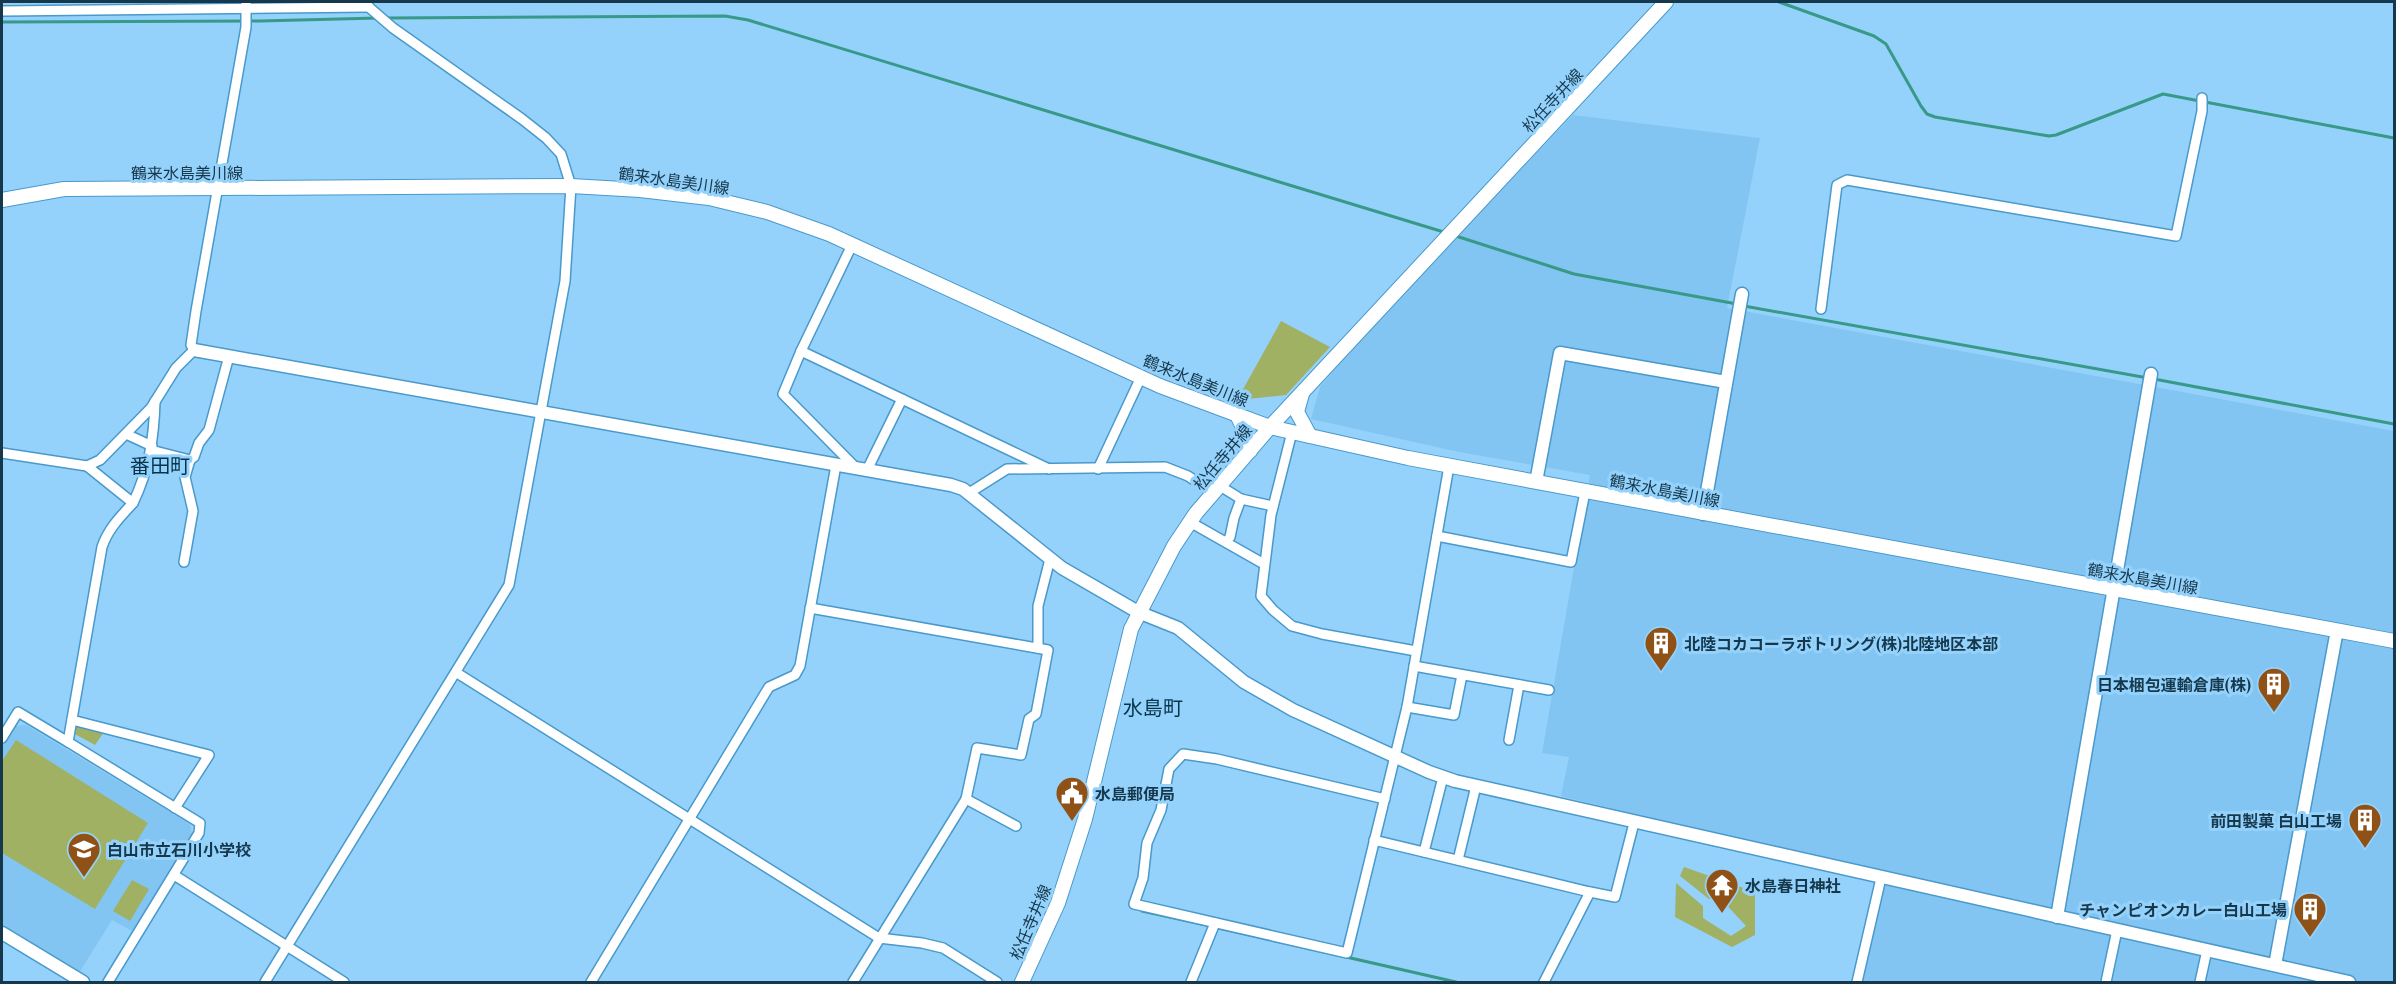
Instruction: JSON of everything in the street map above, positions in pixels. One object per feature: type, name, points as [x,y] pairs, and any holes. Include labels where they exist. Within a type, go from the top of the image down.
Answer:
[{"type":"main road","name":"松任寺井線","points":[[1022,982],[1058,903],[1085,819],[1131,629],[1165,563],[1190,522],[1302,392],[1666,2]]},
{"type":"main road","name":"鶴来水島美川線","points":[[2,200],[64,189],[571,186],[640,190],[709,198],[766,212],[852,245],[1141,376],[1270,427],[1449,466],[1585,492],[2394,641]]},
{"type":"main road","points":[[1302,392],[1297,412],[1310,436]]},
{"type":"main road","points":[[1237,415],[1248,437],[1250,451]]},
{"type":"street","points":[[2,11],[369,7],[388,24],[546,138],[561,154],[571,186],[565,281],[509,585],[265,982]]},
{"type":"street","points":[[194,350],[191,345],[196,311],[246,27],[246,9]]},
{"type":"street","points":[[1821,309],[1837,185],[1847,180],[2176,236],[2202,101]]},
{"type":"street","points":[[852,245],[783,394],[862,469]]},
{"type":"street","points":[[1703,514],[1741,301]]},
{"type":"street","points":[[194,350],[951,485],[969,493],[1050,559],[1096,590],[1138,612],[1178,628],[1238,678],[1293,710],[1443,777],[1634,823],[2349,982]]},
{"type":"street","points":[[87,466],[100,460],[126,434],[155,401],[176,368],[194,350]]},
{"type":"street","points":[[801,351],[1049,470]]},
{"type":"street","points":[[1536,482],[1560,353],[1726,382]]},
{"type":"street","points":[[184,562],[194,511],[185,477],[189,460],[194,457],[199,443],[209,430],[229,356]]},
{"type":"street","points":[[1098,469],[1141,376]]},
{"type":"street","points":[[2057,916],[2113,589],[2150,392],[2150,379]]},
{"type":"street","points":[[862,469],[902,399]]},
{"type":"street","points":[[68,742],[102,547],[116,521],[133,503],[144,481],[152,448],[155,401]]},
{"type":"street","points":[[1292,432],[1273,506],[1261,596],[1292,626],[1322,634],[1416,651]]},
{"type":"street","points":[[126,434],[152,448],[189,460]]},
{"type":"street","points":[[2,453],[87,466],[133,503]]},
{"type":"street","points":[[591,982],[769,687],[795,675],[800,666],[836,465]]},
{"type":"street","points":[[1384,799],[1217,759],[1183,754],[1169,769],[1161,810],[1147,843],[1143,878],[1134,904],[1347,953],[1407,707],[1449,466]]},
{"type":"street","points":[[969,493],[1007,469],[1166,467],[1241,499],[1273,506]]},
{"type":"street","points":[[1437,536],[1571,562],[1585,492]]},
{"type":"street","points":[[1226,542],[1230,537],[1241,499]]},
{"type":"street","points":[[1190,522],[1264,564]]},
{"type":"street","points":[[1038,648],[1038,606],[1050,559]]},
{"type":"street","points":[[810,608],[1048,650],[1036,714],[1029,719],[1021,755],[977,748],[966,799],[853,982]]},
{"type":"street","points":[[2275,965],[2337,630]]},
{"type":"street","points":[[1414,666],[1549,690]]},
{"type":"street","points":[[457,673],[879,939],[922,943],[943,948],[998,982]]},
{"type":"street","points":[[1407,707],[1454,715],[1462,675]]},
{"type":"street","points":[[1509,740],[1519,685]]},
{"type":"street","points":[[2,738],[18,712],[200,823],[199,833],[108,982]]},
{"type":"street","points":[[72,720],[209,755],[175,808]]},
{"type":"street","points":[[1424,852],[1443,777]]},
{"type":"street","points":[[1458,860],[1476,786]]},
{"type":"street","points":[[966,799],[1016,826]]},
{"type":"street","points":[[1374,840],[1614,897],[1634,823]]},
{"type":"street","points":[[174,875],[344,982]]},
{"type":"street","points":[[1857,982],[1881,878]]},
{"type":"street","points":[[1544,982],[1590,892]]},
{"type":"street","points":[[1191,982],[1215,923]]},
{"type":"street","points":[[2106,982],[2117,930]]},
{"type":"street","points":[[2,933],[83,982]]},
{"type":"street","points":[[2200,982],[2207,950]]},
{"type":"shaded area","points":[[1573,115],[1760,138],[1727,308],[2394,431],[2394,982],[1852,982],[1877,874],[1561,796],[1569,757],[1542,753],[1590,475],[1459,452],[1311,419],[1320,387],[1362,336]]},
{"type":"shaded area","name":"白山市立石川小学校","points":[[26,725],[190,824],[192,836],[132,931],[112,920],[79,973],[2,927],[2,742],[13,726]]},
{"type":"green space","points":[[1281,321],[1330,347],[1286,395],[1237,400]]},
{"type":"green space","points":[[75,724],[104,732],[95,745],[73,733]]},
{"type":"green space","points":[[16,740],[148,823],[95,909],[2,853],[2,761]]},
{"type":"green space","points":[[1684,867],[1755,892],[1755,935],[1732,947],[1675,917],[1676,883],[1703,906],[1703,918],[1731,936],[1746,926],[1721,899],[1709,899],[1680,876]]},
{"type":"green space","points":[[132,880],[149,889],[130,921],[113,911]]},
{"type":"waterway","points":[[1779,2],[1874,36],[1886,44],[1921,106],[1927,114],[1935,117],[2049,136],[2163,94],[2394,138]]},
{"type":"waterway","points":[[387,18],[725,16],[748,20],[1447,233]]},
{"type":"waterway","points":[[2,22],[378,18]]},
{"type":"waterway","points":[[1456,236],[1574,274],[1737,304]]},
{"type":"waterway","points":[[1744,306],[2148,378]]},
{"type":"waterway","points":[[2154,379],[2394,424]]},
{"type":"waterway","points":[[1142,911],[1206,925]]},
{"type":"waterway","points":[[1219,928],[1456,982]]},
{"type":"place","name":"北陸コカコーラボトリング(株)北陸地区本部","points":[[1661,672]]},
{"type":"place","name":"日本梱包運輸倉庫(株)","points":[[2274,713]]},
{"type":"place","name":"水島郵便局","points":[[1072,822]]},
{"type":"place","name":"前田製菓 白山工場","points":[[2365,849]]},
{"type":"place","name":"白山市立石川小学校","points":[[84,878]]},
{"type":"place","name":"水島春日神社","points":[[1722,914]]},
{"type":"place","name":"チャンピオンカレー白山工場","points":[[2310,938]]},
{"type":"district","name":"番田町","points":[[160,464]]},
{"type":"district","name":"水島町","points":[[1153,706]]}]
